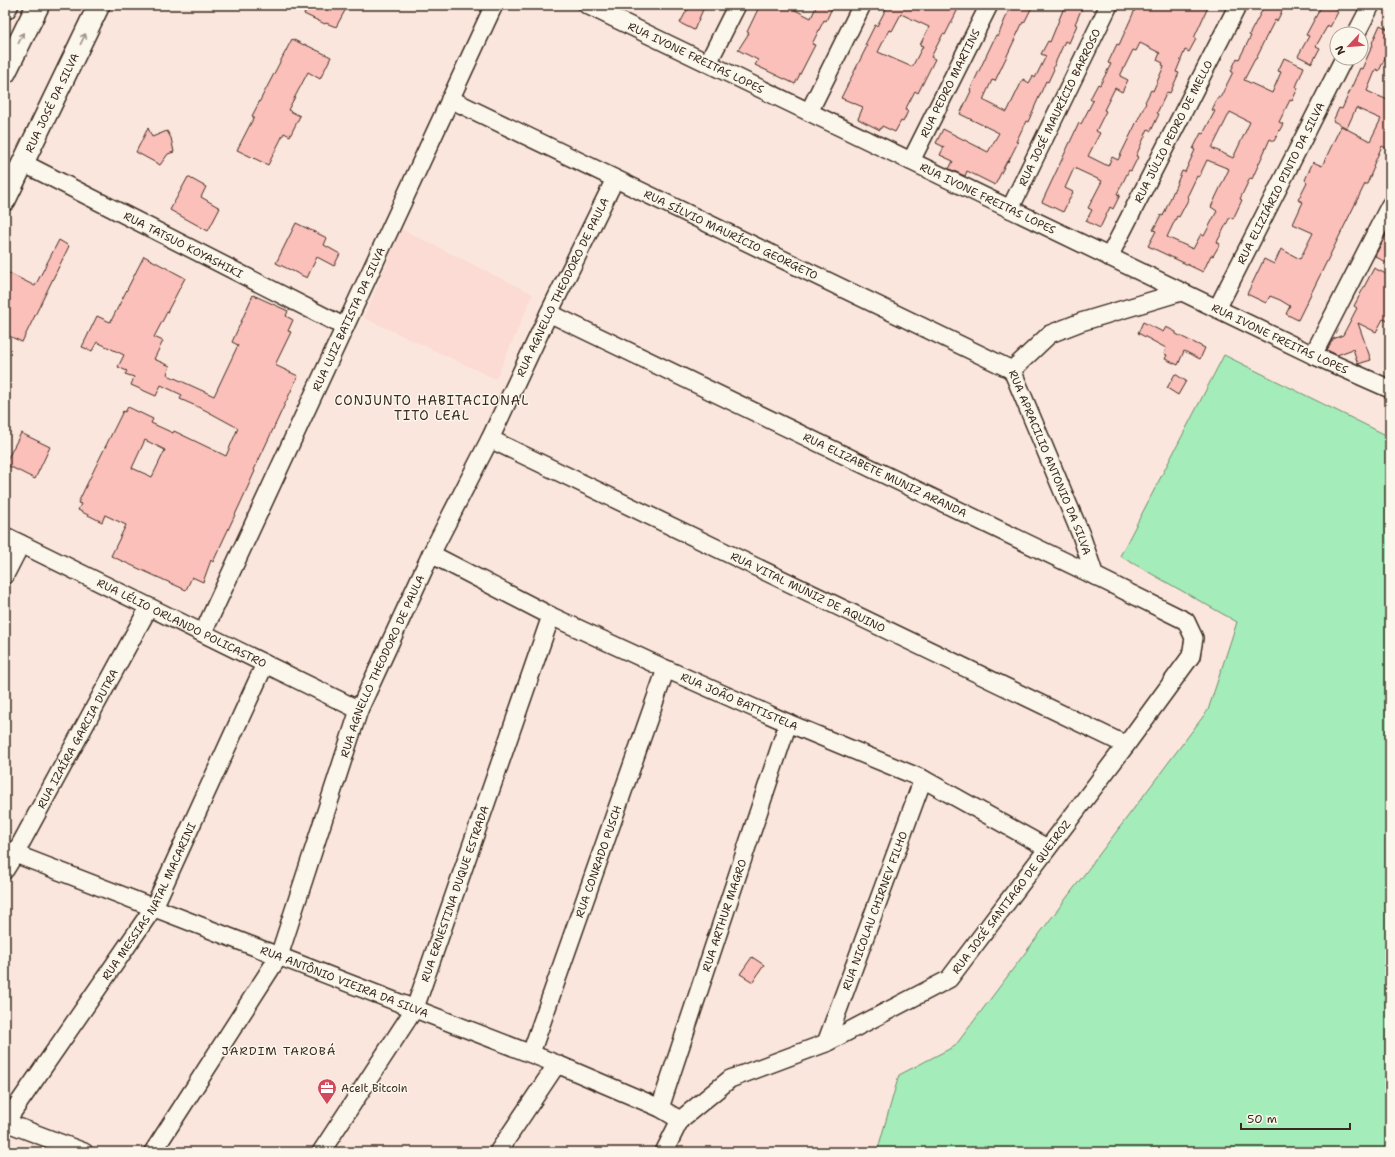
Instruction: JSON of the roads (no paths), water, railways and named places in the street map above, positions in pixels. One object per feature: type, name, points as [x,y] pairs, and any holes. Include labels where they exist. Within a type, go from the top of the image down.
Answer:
[{"type":"highway","points":[[5,72],[38,5]]},
{"type":"street","name":"RUA JOSÉ DA SILVA","points":[[5,200],[99,5]]},
{"type":"street","name":"RUA LUIZ BATISTA DA SILVA","points":[[203,633],[494,5]]},
{"type":"street","name":"RUA IVONE FREITAS LOPES","points":[[587,5],[611,10],[708,63],[1216,309],[1313,355],[1390,389]]},
{"type":"street","points":[[708,63],[737,5]]},
{"type":"street","points":[[809,112],[862,5]]},
{"type":"street","name":"RUA PEDRO MARTINS","points":[[911,161],[989,5]]},
{"type":"street","name":"RUA JOSÉ MAURÍCIO BARROSO","points":[[1010,209],[1109,5]]},
{"type":"street","name":"RUA JÚLIO PEDRO DE MELLO","points":[[1109,257],[1238,5]]},
{"type":"street","points":[[1360,26],[1371,5]]},
{"type":"street","name":"RUA ELIZIÁRIO PINTO DA SILVA","points":[[1216,309],[1340,66]]},
{"type":"street","name":"RUA SÍLVIO MAURÍCIO GEORGETO","points":[[450,99],[1012,370]]},
{"type":"street","name":"RUA TATSUO KOYASHIKI","points":[[23,163],[345,327]]},
{"type":"street","name":"RUA AGNELLO THEODORO DE PAULA","points":[[153,1152],[279,956],[359,710],[431,554],[490,438],[615,178]]},
{"type":"street","points":[[1313,355],[1390,205]]},
{"type":"street","name":"RUA APRACILIO ANTONIO DA SILVA","points":[[1095,576],[1082,535],[1012,370],[1050,334],[1081,322],[1181,292]]},
{"type":"street","name":"RUA ELIZABETE MUNIZ ARANDA","points":[[549,313],[1186,621],[1194,638],[1191,656]]},
{"type":"street","name":"RUA VITAL MUNIZ DE AQUINO","points":[[490,438],[1126,745]]},
{"type":"street","name":"RUA LÉLIO ORLANDO POLICASTRO","points":[[5,536],[359,710]]},
{"type":"street","points":[[5,575],[21,544]]},
{"type":"street","name":"RUA JOÃO BATTISTELA","points":[[431,554],[551,616],[666,669],[788,723],[924,779],[1048,848]]},
{"type":"street","name":"RUA IZAÍRA GARCIA DUTRA","points":[[5,870],[10,852],[149,607]]},
{"type":"street","name":"RUA ERNESTINA DUQUE ESTRADA","points":[[321,1152],[415,1008],[551,616]]},
{"type":"street","name":"RUA JOSÉ SANTIAGO DE QUEIROZ","points":[[664,1152],[680,1120],[730,1079],[826,1042],[949,979],[1126,745],[1191,656]]},
{"type":"street","name":"RUA MESSIAS NATAL MACARINI","points":[[5,1122],[154,907],[265,664]]},
{"type":"street","name":"RUA CONRADO PUSCH","points":[[531,1053],[666,669]]},
{"type":"street","name":"RUA ARTHUR MAGRO","points":[[660,1108],[788,723]]},
{"type":"street","name":"RUA NICOLAU CHIRNEV FILHO","points":[[826,1042],[924,779]]},
{"type":"street","name":"RUA ANTÔNIO VIEIRA DA SILVA","points":[[10,852],[531,1053],[660,1108],[680,1120]]},
{"type":"street","points":[[498,1152],[557,1064]]},
{"type":"street","points":[[5,1122],[84,1152]]},
{"type":"place","name":"Aceit Bitcoin","points":[[327,1105]]},
{"type":"district","name":"CONJUNTO HABITACIONAL TITO LEAL","points":[[432,408]]},
{"type":"district","name":"JARDIM TAROBÁ","points":[[279,1051]]}]
